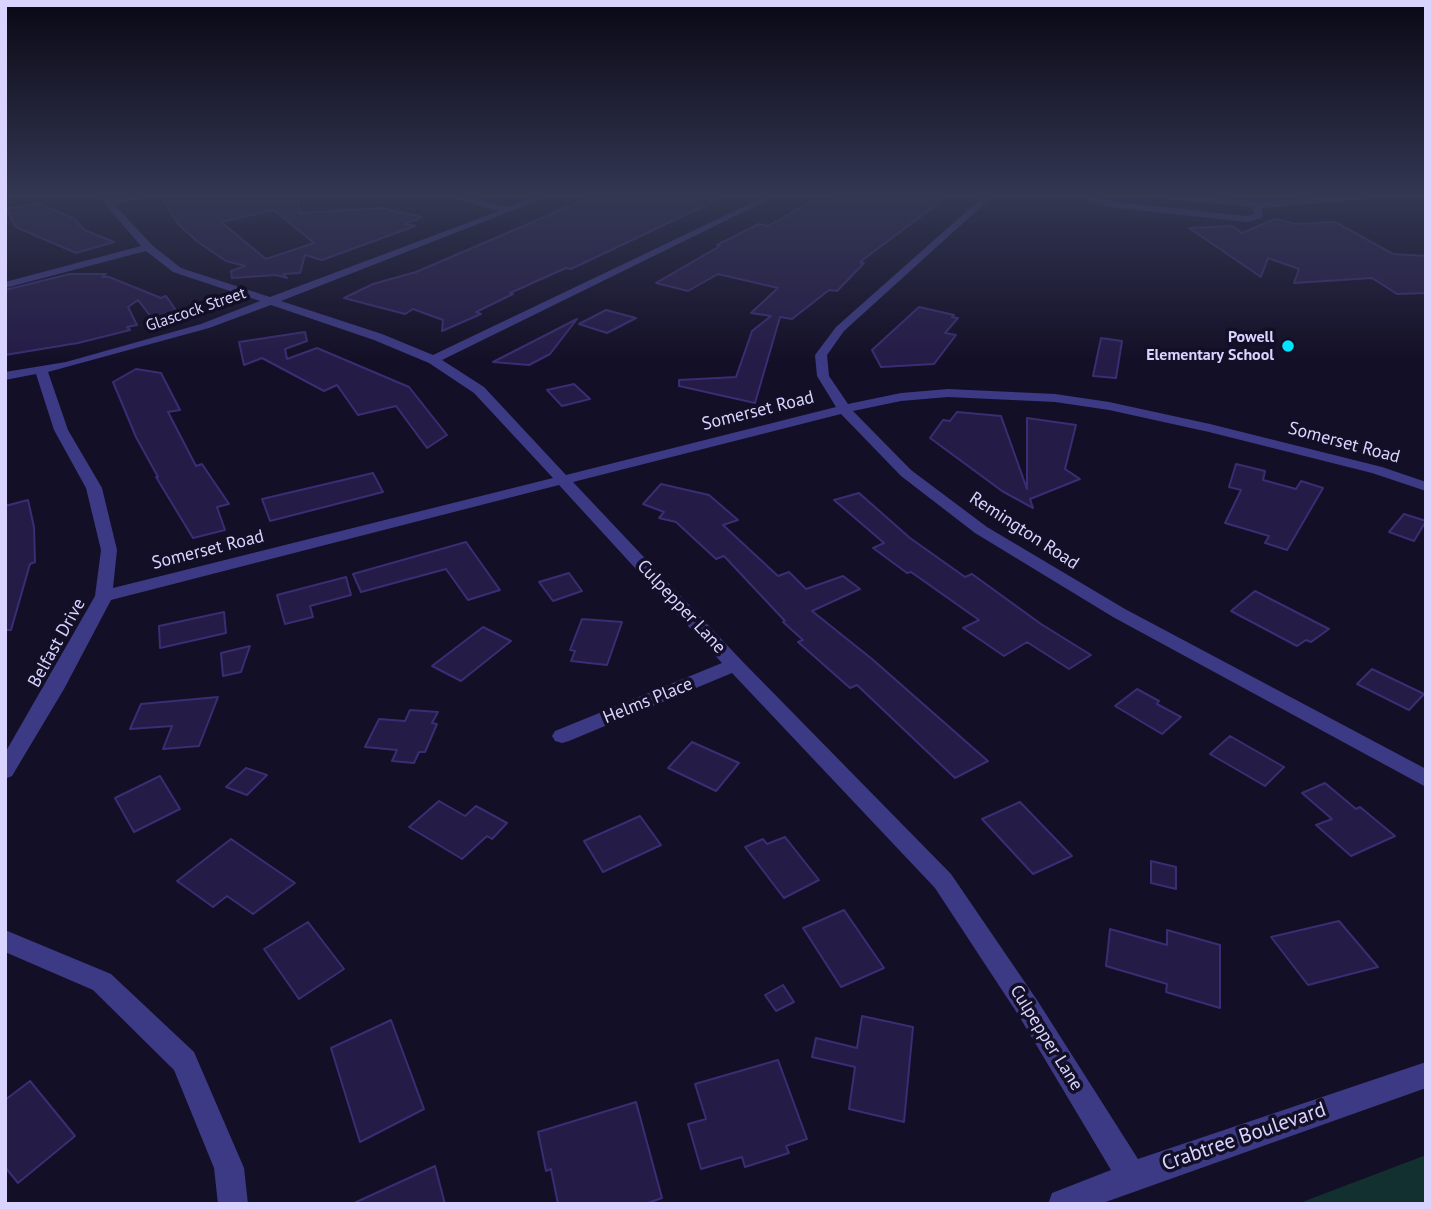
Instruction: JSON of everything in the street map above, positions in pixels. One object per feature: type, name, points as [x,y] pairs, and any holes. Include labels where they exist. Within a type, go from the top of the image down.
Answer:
[{"type":"street","points":[[5,285],[131,251]]},
{"type":"street","name":"Culpepper Lane","points":[[154,251],[177,270],[378,337],[433,360],[479,390],[735,666],[943,881],[1028,1008],[1132,1176]]},
{"type":"street","name":"Glascock Street","points":[[5,376],[41,370],[153,342],[205,326],[400,251]]},
{"type":"street","points":[[433,360],[657,251]]},
{"type":"street","name":"Remington Road","points":[[927,251],[840,329],[821,355],[823,376],[844,409],[906,472],[981,530],[1119,613],[1426,779]]},
{"type":"street","name":"Belfast Drive","points":[[5,771],[54,690],[104,596],[109,550],[94,488],[61,430],[41,370]]},
{"type":"street","name":"Somerset Road","points":[[104,596],[844,409],[901,397],[948,393],[1055,398],[1109,406],[1377,470],[1426,487]]},
{"type":"street","name":"Helms Place","points":[[562,736],[735,666]]},
{"type":"street","points":[[5,941],[102,982],[184,1061],[229,1168],[233,1204]]},
{"type":"street","name":"Crabtree Boulevard","points":[[1063,1204],[1132,1176],[1426,1074]]},
{"type":"green space","points":[[1426,1155],[1426,1204],[1297,1204]]},
{"type":"building","points":[[212,251],[257,251],[266,259],[289,251],[345,251],[322,260],[305,255],[300,273],[283,274],[287,278],[276,275],[232,278],[231,271],[245,266],[226,261]]},
{"type":"building","points":[[464,251],[608,251],[510,293],[513,294],[476,312],[481,314],[442,331],[443,320],[413,309],[405,314],[344,298],[373,284],[416,272]]},
{"type":"building","points":[[711,251],[874,251],[860,262],[864,263],[837,291],[829,290],[792,319],[780,317],[755,403],[679,386],[679,380],[736,377],[752,331],[771,316],[751,313],[778,288],[718,274],[688,291],[656,283]]},
{"type":"building","points":[[1223,251],[1388,251],[1426,256],[1426,293],[1397,294],[1372,278],[1294,283],[1299,269],[1268,258],[1261,277]]},
{"type":"building","points":[[70,274],[106,274],[102,277],[109,277],[161,298],[166,296],[180,316],[155,322],[138,300],[128,307],[137,325],[127,327],[130,330],[78,343],[5,355],[5,290]]},
{"type":"building","points":[[919,307],[958,318],[945,333],[956,335],[934,364],[881,367],[872,350]]},
{"type":"building","points":[[606,310],[636,318],[607,333],[579,324]]},
{"type":"building","points":[[577,319],[550,354],[529,365],[493,362]]},
{"type":"building","points":[[305,332],[307,341],[285,349],[287,359],[317,348],[409,387],[447,435],[427,448],[396,406],[358,415],[337,385],[324,391],[262,358],[244,365],[239,342]]},
{"type":"building","points":[[1101,338],[1122,341],[1116,378],[1093,376]]},
{"type":"building","points":[[136,369],[161,373],[180,410],[168,412],[196,466],[202,464],[229,504],[217,507],[225,530],[193,538],[156,477],[113,382]]},
{"type":"building","points":[[574,384],[590,399],[562,406],[547,390]]},
{"type":"building","points":[[957,412],[1001,416],[1027,489],[1027,418],[1076,425],[1065,469],[1080,479],[1030,499],[1033,508],[1002,491],[930,438],[943,420],[950,421]]},
{"type":"building","points":[[1236,464],[1265,471],[1263,480],[1296,489],[1301,481],[1323,488],[1287,550],[1265,543],[1269,536],[1225,523],[1241,490],[1229,487]]},
{"type":"building","points":[[373,473],[383,492],[270,521],[262,499]]},
{"type":"building","points":[[661,484],[709,495],[738,520],[723,525],[778,576],[789,572],[806,589],[843,576],[860,589],[812,611],[872,659],[988,761],[955,778],[857,685],[850,688],[798,642],[803,640],[783,622],[785,621],[724,556],[716,559],[676,522],[659,518],[664,512],[643,504]]},
{"type":"building","points":[[859,493],[910,538],[965,577],[972,574],[1041,624],[1091,655],[1069,669],[1027,642],[1004,656],[963,628],[979,620],[873,548],[884,543],[834,500]]},
{"type":"building","points":[[28,500],[34,527],[35,562],[30,564],[11,630],[5,630],[5,506]]},
{"type":"building","points":[[1404,514],[1426,521],[1414,541],[1389,532]]},
{"type":"building","points":[[466,542],[500,590],[468,600],[446,569],[361,592],[353,574]]},
{"type":"building","points":[[569,573],[582,591],[553,601],[539,582]]},
{"type":"building","points":[[346,577],[351,595],[310,606],[313,617],[285,624],[277,595]]},
{"type":"building","points":[[1255,591],[1329,629],[1311,642],[1306,640],[1297,646],[1231,611]]},
{"type":"building","points":[[224,612],[226,633],[160,648],[159,626]]},
{"type":"building","points":[[582,619],[622,622],[607,665],[571,661],[575,651],[570,650]]},
{"type":"building","points":[[483,627],[511,641],[461,681],[432,666]]},
{"type":"building","points":[[250,646],[241,672],[223,676],[221,653]]},
{"type":"building","points":[[1372,669],[1424,694],[1409,710],[1357,684]]},
{"type":"building","points":[[1137,689],[1181,717],[1162,734],[1115,706]]},
{"type":"building","points":[[218,697],[199,746],[163,749],[172,726],[130,729],[141,704]]},
{"type":"building","points":[[410,710],[438,712],[432,723],[437,724],[425,752],[419,752],[414,763],[392,761],[397,750],[365,747],[379,719],[405,721]]},
{"type":"building","points":[[1230,736],[1284,767],[1265,786],[1210,754]]},
{"type":"building","points":[[692,742],[739,763],[716,791],[668,768]]},
{"type":"building","points":[[246,768],[267,775],[247,795],[226,787]]},
{"type":"building","points":[[160,776],[180,809],[134,832],[115,798]]},
{"type":"building","points":[[1325,783],[1395,836],[1351,856],[1316,825],[1332,819],[1302,793]]},
{"type":"building","points":[[439,801],[465,816],[476,806],[507,823],[492,839],[487,836],[462,859],[409,827]]},
{"type":"building","points":[[1020,802],[1072,856],[1033,874],[982,819]]},
{"type":"building","points":[[640,816],[661,845],[603,872],[584,841]]},
{"type":"building","points":[[785,837],[819,880],[784,898],[745,847],[763,839],[767,844]]},
{"type":"building","points":[[231,839],[295,883],[253,914],[227,896],[213,907],[177,881]]},
{"type":"building","points":[[1151,861],[1176,867],[1176,889],[1151,883]]},
{"type":"building","points":[[844,910],[884,968],[841,987],[803,928]]},
{"type":"building","points":[[1339,921],[1378,967],[1308,985],[1271,937]]},
{"type":"building","points":[[308,922],[344,969],[299,999],[264,949]]},
{"type":"building","points":[[1110,929],[1167,945],[1167,930],[1220,945],[1220,1008],[1166,992],[1167,984],[1106,966]]},
{"type":"building","points":[[783,985],[794,1002],[776,1011],[765,995]]},
{"type":"building","points":[[862,1016],[913,1027],[904,1122],[849,1109],[855,1067],[812,1057],[816,1038],[857,1048]]},
{"type":"building","points":[[391,1020],[424,1109],[360,1142],[331,1048]]},
{"type":"building","points":[[778,1060],[807,1139],[786,1146],[789,1153],[745,1167],[742,1157],[701,1169],[688,1124],[706,1119],[695,1084]]},
{"type":"building","points":[[30,1081],[75,1136],[18,1183],[5,1167],[5,1100]]},
{"type":"building","points":[[636,1102],[662,1198],[645,1204],[558,1204],[551,1169],[546,1171],[538,1132]]},
{"type":"building","points":[[435,1166],[445,1204],[352,1204]]},
{"type":"place","name":"Powell Elementary School","points":[[1288,346]]}]
